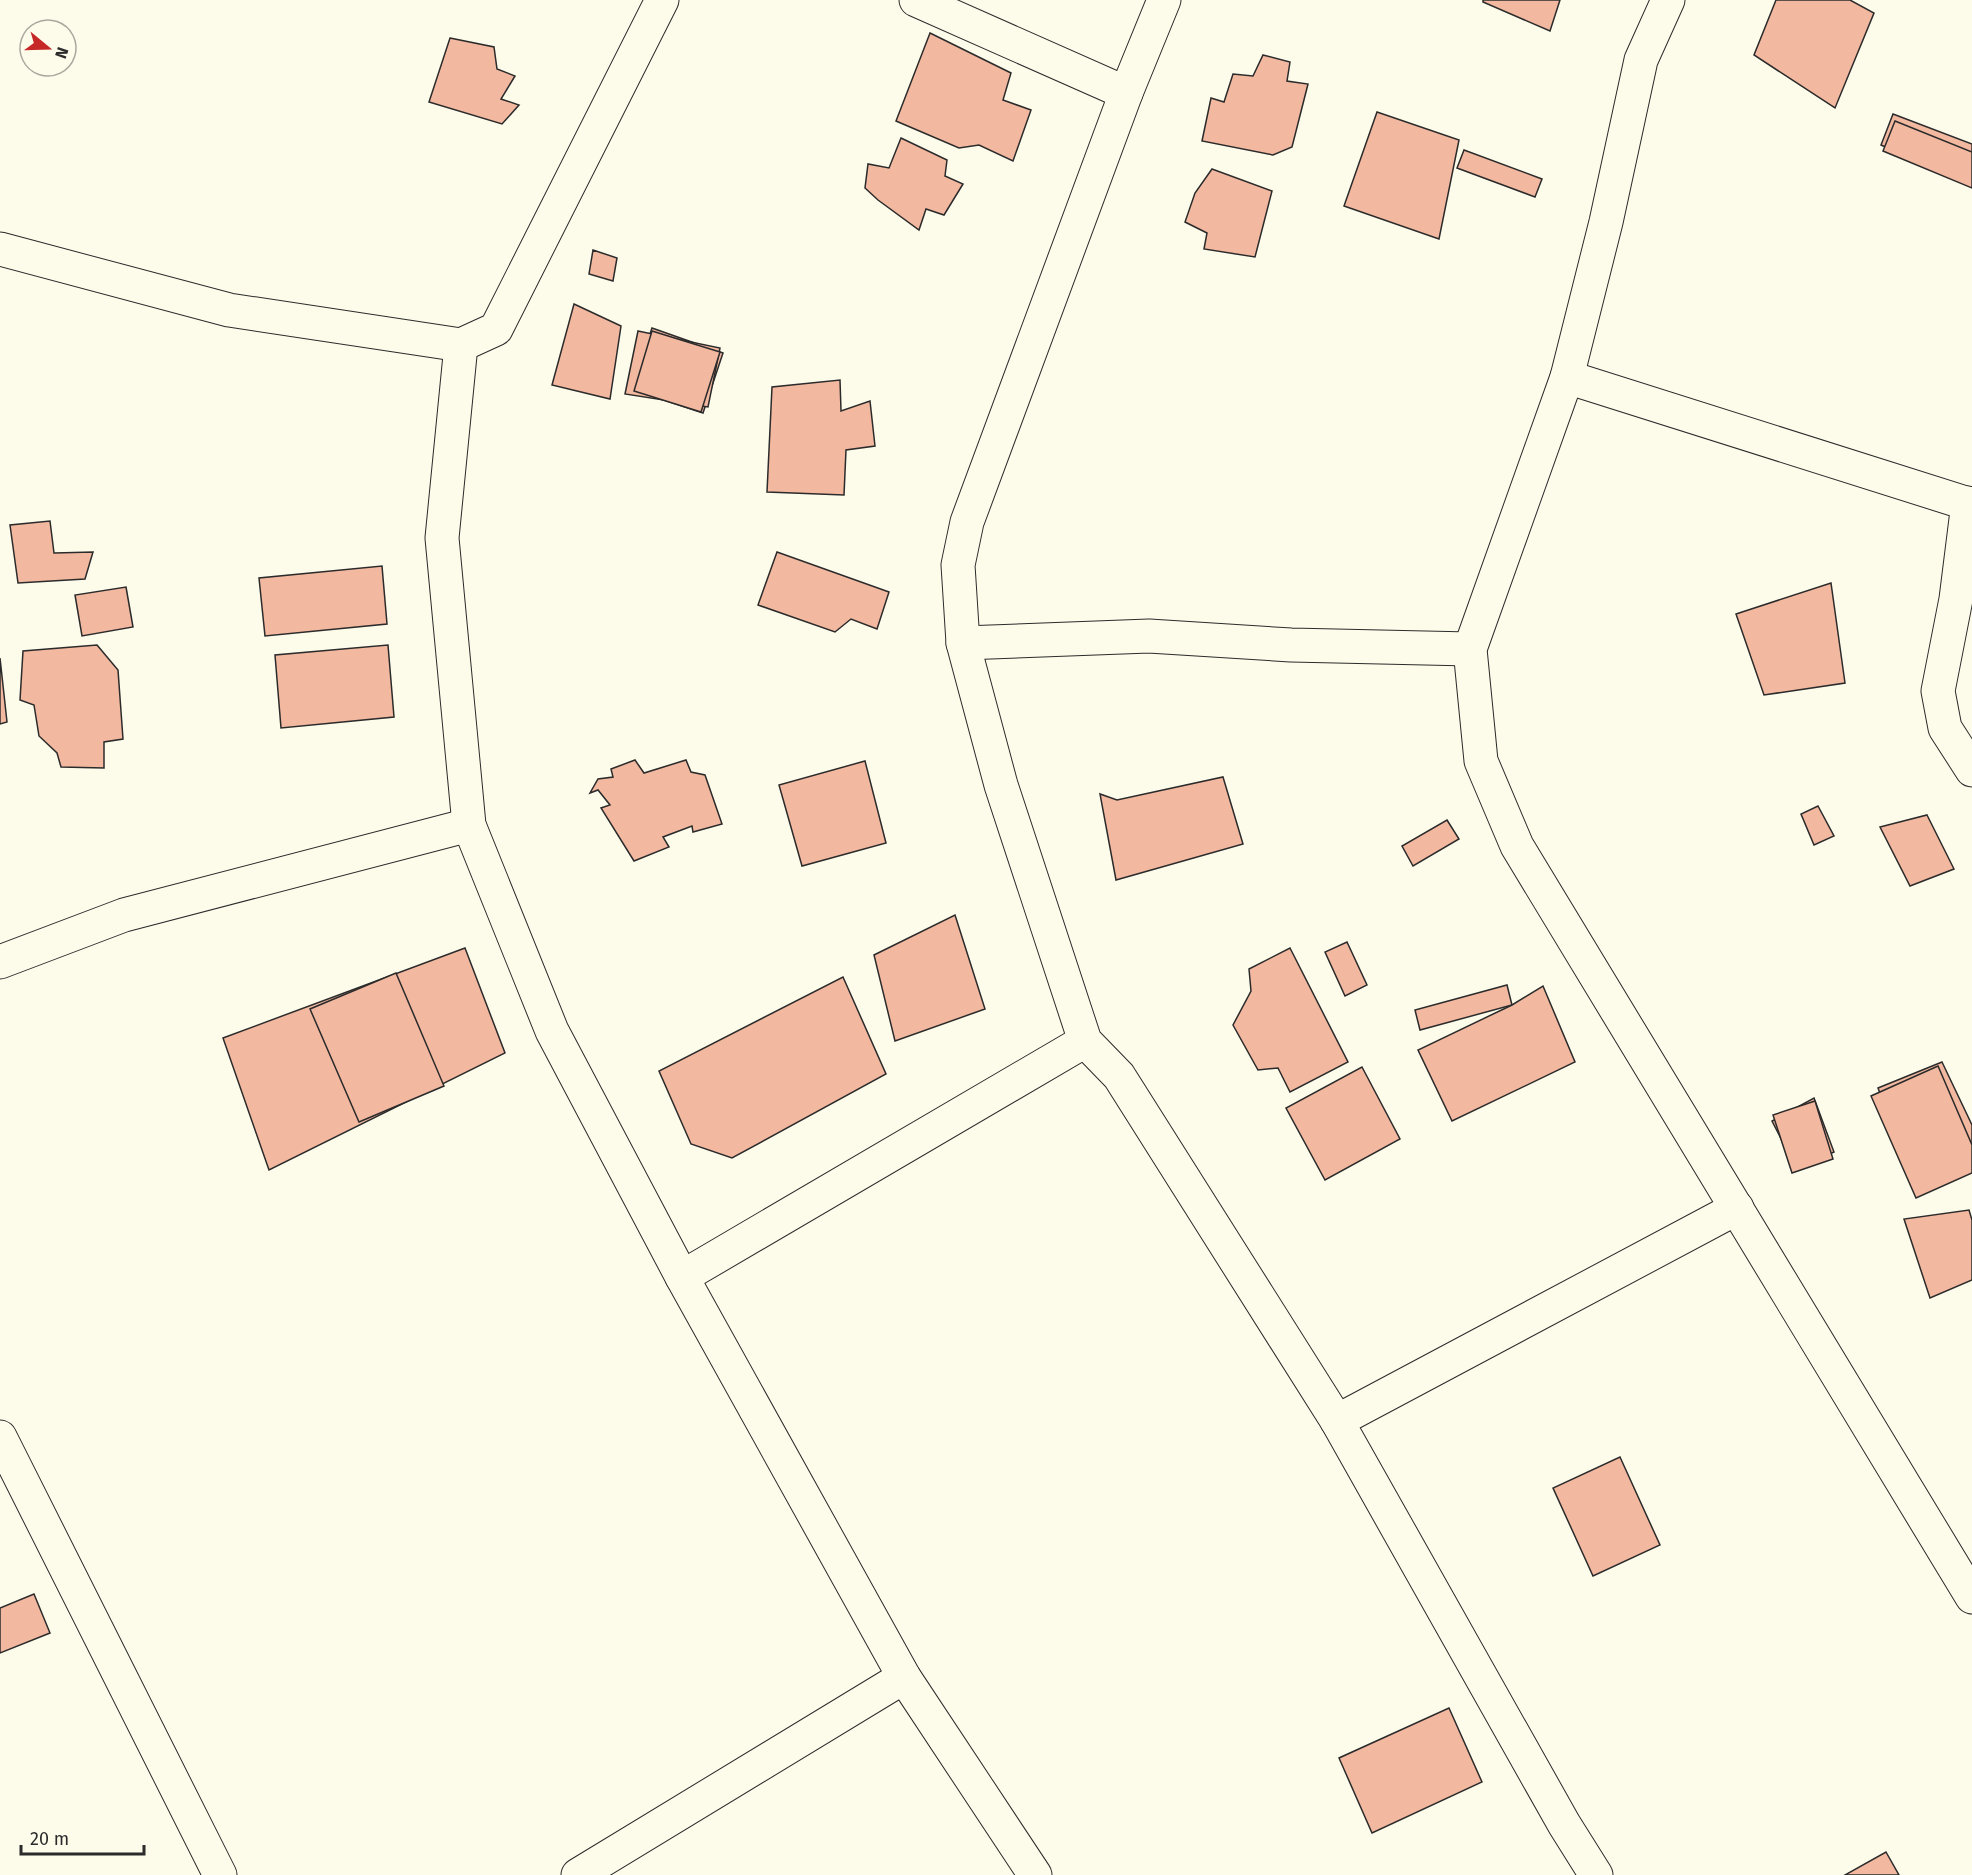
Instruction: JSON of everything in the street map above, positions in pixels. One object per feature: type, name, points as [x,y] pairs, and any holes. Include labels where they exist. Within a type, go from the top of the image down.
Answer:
[{"type":"street","points":[[0,249],[229,310],[461,345],[496,329],[662,0]]},
{"type":"street","points":[[916,0],[1126,93]]},
{"type":"street","points":[[1164,0],[1126,93],[967,522],[958,565],[963,644],[1001,784],[1085,1041],[1119,1076],[1337,1421],[1564,1824],[1596,1875]]},
{"type":"street","points":[[1668,0],[1641,60],[1606,222],[1567,377],[1470,649],[1481,760],[1517,846],[1972,1597]]},
{"type":"street","points":[[461,345],[442,538],[470,825],[552,1031],[682,1277],[904,1677],[1035,1875]]},
{"type":"street","points":[[1567,377],[1970,504],[1956,599],[1938,691],[1945,728],[1972,770]]},
{"type":"street","points":[[963,644],[1149,636],[1291,645],[1470,649]]},
{"type":"street","points":[[0,962],[124,915],[470,825]]},
{"type":"street","points":[[682,1277],[1085,1041]]},
{"type":"street","points":[[1337,1421],[1737,1208]]},
{"type":"street","points":[[1,1442],[219,1875]]},
{"type":"street","points":[[578,1875],[904,1677]]},
{"type":"building","points":[[1483,0],[1560,0],[1550,31],[1483,2]]},
{"type":"building","points":[[1776,0],[1850,0],[1874,13],[1835,108],[1754,55]]},
{"type":"building","points":[[930,33],[1011,73],[1003,100],[1031,110],[1013,161],[979,145],[959,148],[896,121]]},
{"type":"building","points":[[450,38],[494,47],[497,69],[515,76],[501,99],[519,105],[502,124],[429,102]]},
{"type":"building","points":[[1263,55],[1290,62],[1287,81],[1308,84],[1292,147],[1273,155],[1202,141],[1211,98],[1224,102],[1233,74],[1253,76]]},
{"type":"building","points":[[1377,112],[1459,140],[1439,239],[1344,206]]},
{"type":"building","points":[[1893,114],[1972,144],[1972,184],[1881,145]]},
{"type":"building","points":[[1895,121],[1972,152],[1972,188],[1883,151]]},
{"type":"building","points":[[901,138],[947,160],[945,176],[963,184],[944,215],[926,209],[919,230],[865,188],[868,164],[889,168]]},
{"type":"building","points":[[1464,150],[1542,179],[1535,197],[1457,168]]},
{"type":"building","points":[[1212,169],[1272,191],[1255,257],[1204,249],[1207,233],[1185,222],[1195,193]]},
{"type":"building","points":[[593,250],[617,258],[613,281],[589,274]]},
{"type":"building","points":[[574,304],[621,326],[610,399],[552,385]]},
{"type":"building","points":[[652,328],[723,353],[703,413],[631,389]]},
{"type":"building","points":[[638,331],[720,348],[708,407],[625,394]]},
{"type":"building","points":[[652,331],[720,352],[701,412],[634,391]]},
{"type":"building","points":[[840,380],[841,411],[870,401],[875,446],[846,450],[844,495],[767,492],[772,387]]},
{"type":"building","points":[[50,521],[54,553],[93,552],[85,579],[18,583],[10,525]]},
{"type":"building","points":[[777,552],[889,592],[877,629],[851,619],[835,632],[758,605]]},
{"type":"building","points":[[382,566],[387,624],[265,636],[259,578]]},
{"type":"building","points":[[1831,583],[1845,683],[1764,695],[1736,614]]},
{"type":"building","points":[[126,587],[133,627],[82,636],[75,595]]},
{"type":"building","points":[[97,645],[118,670],[123,739],[104,742],[104,768],[61,767],[57,753],[39,736],[34,705],[20,700],[23,651]]},
{"type":"building","points":[[388,645],[394,717],[281,728],[275,655]]},
{"type":"building","points":[[0,658],[7,722],[0,724]]},
{"type":"building","points":[[635,760],[644,773],[686,760],[691,772],[705,775],[722,824],[693,832],[692,826],[663,837],[669,847],[634,861],[601,808],[610,805],[598,790],[590,793],[598,779],[613,777],[611,769]]},
{"type":"building","points":[[865,761],[886,843],[802,866],[779,785]]},
{"type":"building","points":[[1223,777],[1243,844],[1116,880],[1100,794],[1117,800]]},
{"type":"building","points":[[1818,806],[1834,836],[1814,845],[1801,814]]},
{"type":"building","points":[[1927,815],[1954,869],[1910,886],[1880,827]]},
{"type":"building","points":[[1447,820],[1459,839],[1413,866],[1402,846]]},
{"type":"building","points":[[955,915],[985,1009],[895,1041],[874,955]]},
{"type":"building","points":[[1347,942],[1367,985],[1345,996],[1325,952]]},
{"type":"building","points":[[465,948],[505,1053],[269,1170],[223,1038]]},
{"type":"building","points":[[1290,948],[1348,1062],[1290,1092],[1278,1068],[1258,1070],[1233,1025],[1251,991],[1249,969]]},
{"type":"building","points":[[396,973],[444,1086],[359,1122],[310,1009]]},
{"type":"building","points":[[843,977],[886,1074],[732,1158],[691,1144],[659,1071]]},
{"type":"building","points":[[1507,985],[1512,1005],[1420,1030],[1415,1010]]},
{"type":"building","points":[[1543,986],[1575,1062],[1452,1121],[1418,1050],[1512,1005]]},
{"type":"building","points":[[1942,1062],[1972,1125],[1972,1165],[1915,1189],[1878,1088]]},
{"type":"building","points":[[1938,1066],[1972,1145],[1972,1173],[1916,1198],[1871,1096]]},
{"type":"building","points":[[1362,1067],[1400,1139],[1325,1180],[1286,1108]]},
{"type":"building","points":[[1814,1098],[1834,1152],[1796,1168],[1772,1121]]},
{"type":"building","points":[[1815,1101],[1833,1159],[1792,1173],[1773,1115]]},
{"type":"building","points":[[1969,1210],[1972,1220],[1972,1280],[1930,1298],[1904,1219]]},
{"type":"building","points":[[1620,1457],[1660,1545],[1593,1576],[1553,1488]]},
{"type":"building","points":[[34,1594],[50,1633],[0,1653],[0,1608]]},
{"type":"building","points":[[1449,1708],[1482,1782],[1372,1833],[1339,1758]]},
{"type":"building","points":[[1886,1852],[1899,1875],[1845,1875]]}]
